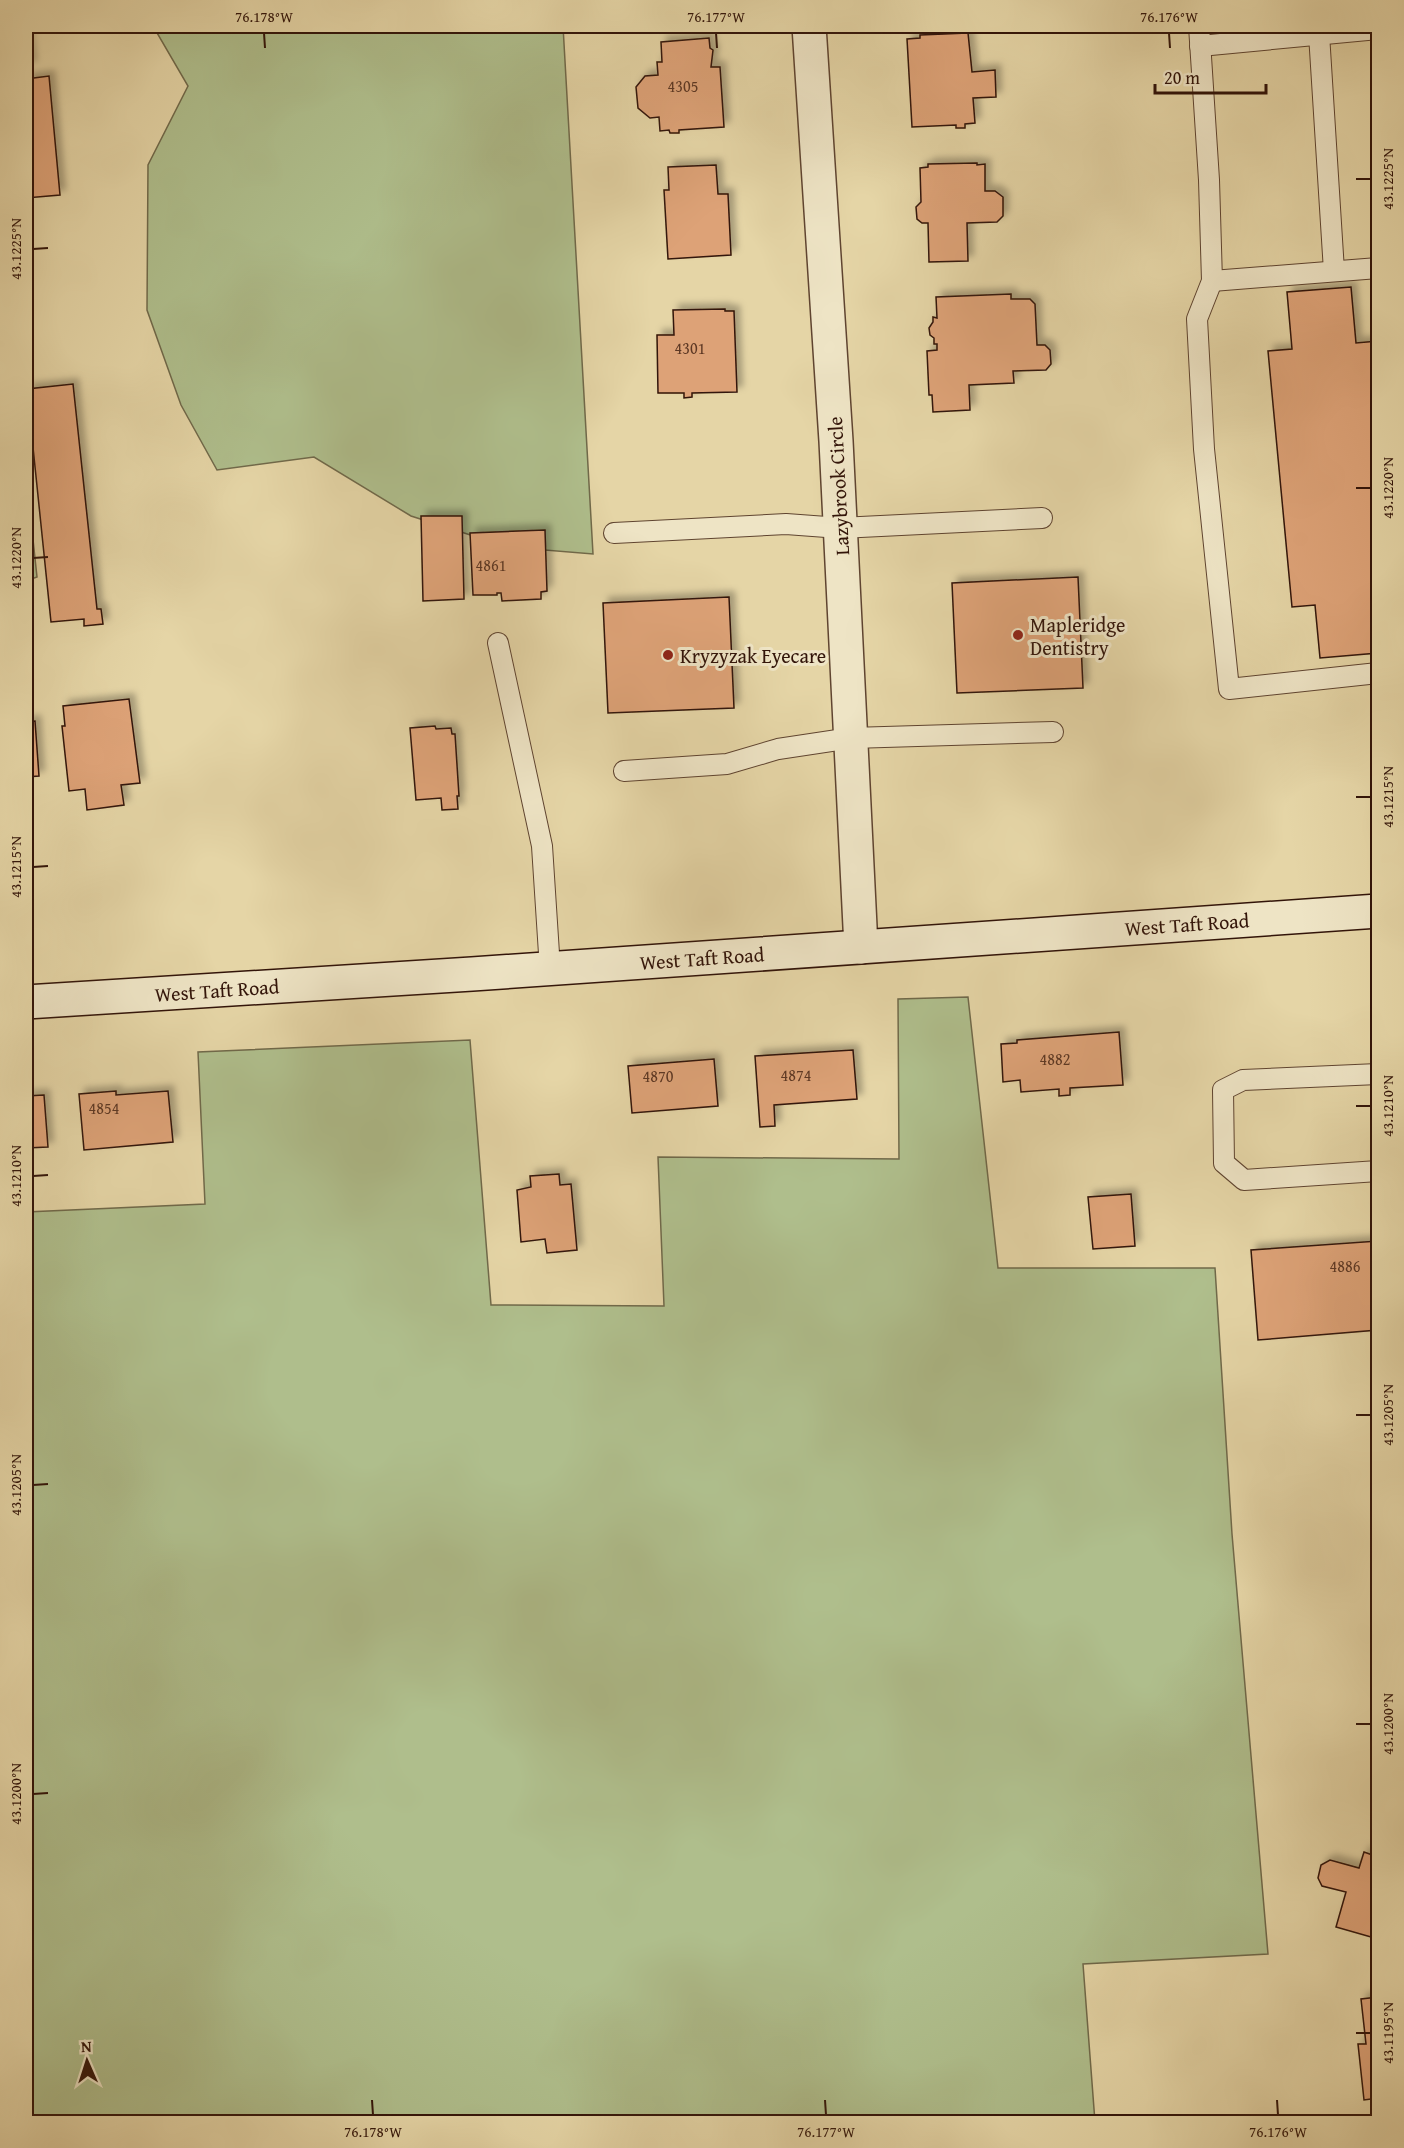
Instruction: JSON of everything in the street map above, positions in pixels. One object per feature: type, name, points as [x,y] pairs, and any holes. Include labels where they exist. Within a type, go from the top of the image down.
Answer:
[{"type":"main road","name":"Lazybrook Circle","points":[[809,26],[840,528],[861,947]]},
{"type":"main road","name":"West Taft Road","points":[[26,1002],[550,969],[1378,911]]},
{"type":"lane","points":[[1199,26],[1209,180],[1212,281],[1197,320],[1204,449],[1229,689],[1378,673]]},
{"type":"lane","points":[[1200,46],[1378,29]]},
{"type":"lane","points":[[1319,34],[1334,272]]},
{"type":"lane","points":[[1212,281],[1378,268]]},
{"type":"lane","points":[[614,533],[786,524],[840,528],[1042,518]]},
{"type":"lane","points":[[498,643],[542,846],[550,969]]},
{"type":"lane","points":[[624,771],[727,764],[778,749],[851,738],[1053,732]]},
{"type":"lane","points":[[1378,1074],[1243,1080],[1223,1090],[1224,1163],[1244,1180],[1378,1171]]},
{"type":"green space","points":[[153,26],[563,26],[593,554],[508,547],[411,516],[314,457],[217,470],[181,405],[147,310],[148,165],[188,86]]},
{"type":"green space","points":[[26,474],[37,577],[26,581]]},
{"type":"green space","points":[[968,997],[998,1268],[1215,1268],[1232,1534],[1268,1954],[1083,1964],[1095,2122],[26,2122],[26,1212],[205,1204],[198,1052],[470,1040],[491,1305],[664,1306],[658,1157],[899,1159],[898,999]]},
{"type":"building","points":[[26,26],[31,66],[26,67]]},
{"type":"building","points":[[968,33],[972,72],[995,70],[996,97],[973,98],[975,123],[965,124],[965,128],[956,128],[956,125],[912,127],[907,39],[920,38],[920,35]]},
{"type":"building","points":[[709,38],[710,48],[713,50],[711,67],[720,67],[724,127],[679,130],[679,133],[670,133],[669,130],[660,131],[659,117],[650,118],[638,108],[636,87],[645,76],[658,75],[657,62],[662,62],[661,42]]},
{"type":"building","points":[[49,76],[60,195],[26,198],[26,79]]},
{"type":"building","points":[[977,163],[977,165],[985,164],[985,191],[995,191],[1003,197],[1003,216],[997,222],[967,223],[968,261],[929,262],[928,223],[922,223],[917,219],[916,207],[921,202],[920,168],[928,167],[928,164]]},
{"type":"building","points":[[716,165],[718,194],[728,194],[731,255],[668,259],[664,190],[669,190],[668,167]]},
{"type":"building","points":[[1351,287],[1356,343],[1378,341],[1378,653],[1320,658],[1315,605],[1292,607],[1268,351],[1292,349],[1287,292]]},
{"type":"building","points":[[1011,294],[1011,299],[1030,299],[1035,304],[1037,345],[1045,345],[1050,350],[1051,364],[1046,370],[1013,371],[1014,383],[969,385],[970,410],[933,412],[932,395],[929,395],[927,351],[937,350],[937,344],[934,344],[929,328],[933,317],[937,318],[936,297]]},
{"type":"building","points":[[725,309],[725,311],[734,311],[737,392],[692,393],[692,397],[684,398],[684,393],[658,393],[657,335],[674,335],[673,310]]},
{"type":"building","points":[[73,384],[97,609],[101,609],[103,624],[84,626],[84,619],[51,622],[27,389]]},
{"type":"building","points":[[421,516],[462,516],[464,599],[423,601]]},
{"type":"building","points":[[545,530],[547,591],[541,592],[541,599],[502,601],[501,593],[473,595],[470,533]]},
{"type":"building","name":"Mapleridge Dentistry","points":[[1078,577],[1083,688],[957,693],[952,583]]},
{"type":"building","name":"Kryzyzak Eyecare","points":[[729,597],[734,708],[608,713],[603,603]]},
{"type":"building","points":[[129,699],[140,783],[121,785],[124,805],[87,810],[85,789],[69,791],[62,726],[65,726],[63,706]]},
{"type":"building","points":[[35,721],[39,776],[26,777],[26,722]]},
{"type":"building","points":[[435,726],[436,729],[451,728],[452,734],[455,734],[458,809],[442,810],[441,798],[416,800],[410,728]]},
{"type":"building","points":[[1119,1032],[1123,1085],[1070,1088],[1070,1095],[1059,1096],[1059,1089],[1021,1092],[1020,1080],[1003,1082],[1001,1044],[1017,1043],[1017,1040]]},
{"type":"building","points":[[853,1050],[857,1099],[774,1105],[775,1126],[760,1127],[755,1056]]},
{"type":"building","points":[[714,1059],[718,1106],[632,1113],[628,1066]]},
{"type":"building","points":[[116,1091],[116,1095],[168,1091],[173,1142],[84,1150],[79,1094]]},
{"type":"building","points":[[44,1095],[48,1147],[26,1148],[26,1096]]},
{"type":"building","points":[[559,1174],[560,1185],[571,1184],[577,1250],[547,1253],[545,1239],[521,1242],[517,1190],[531,1187],[530,1176]]},
{"type":"building","points":[[1131,1194],[1135,1246],[1093,1249],[1088,1197]]},
{"type":"building","points":[[1378,1241],[1378,1330],[1258,1340],[1251,1250]]},
{"type":"building","points":[[1364,1852],[1378,1857],[1378,1939],[1336,1927],[1346,1892],[1322,1886],[1318,1878],[1321,1865],[1330,1860],[1359,1868]]},
{"type":"building","points":[[1378,1997],[1378,2098],[1364,2100],[1358,2044],[1366,2044],[1361,1999]]},
{"type":"place","name":"Mapleridge Dentistry","points":[[1018,635]]},
{"type":"place","name":"Kryzyzak Eyecare","points":[[668,655]]}]
